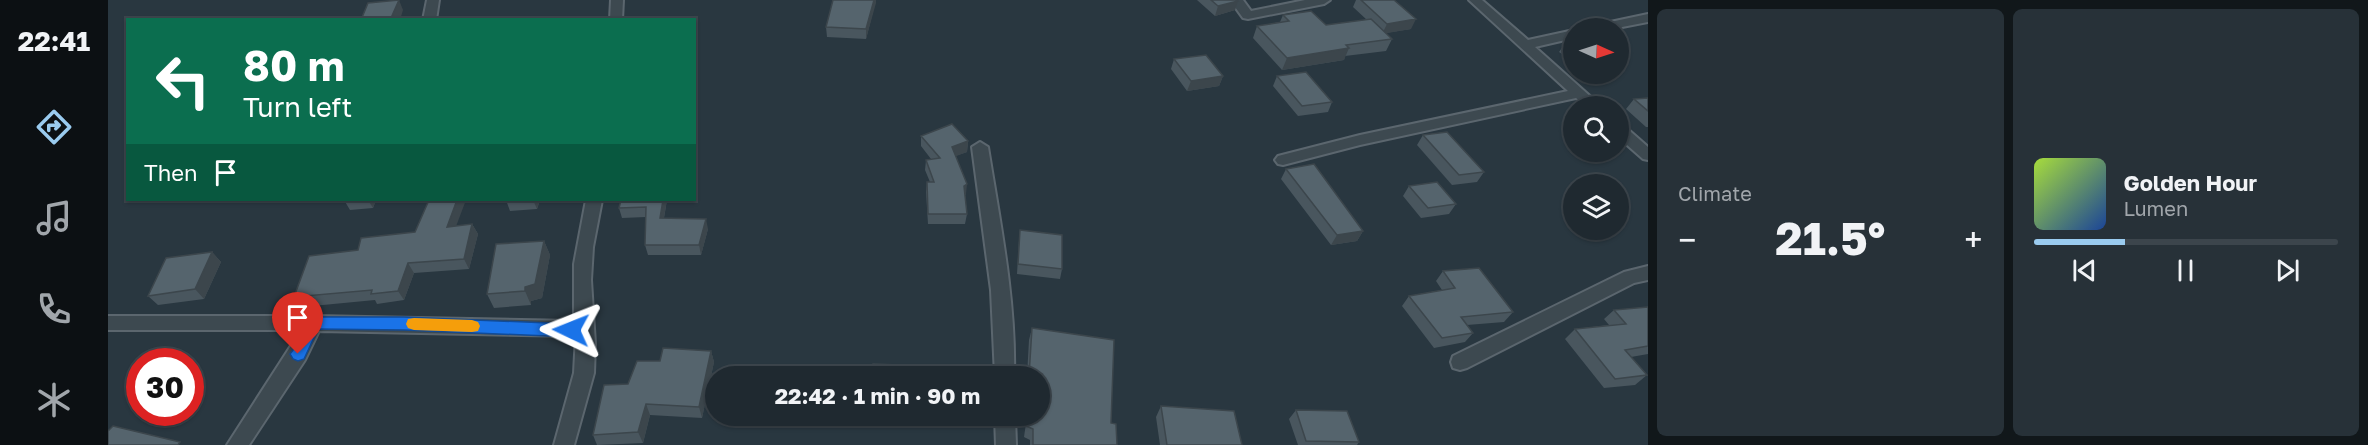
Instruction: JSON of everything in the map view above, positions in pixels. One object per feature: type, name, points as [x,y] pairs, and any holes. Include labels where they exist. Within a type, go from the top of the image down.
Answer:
[{"type":"street","points":[[429,18],[433,0]]},
{"type":"street","points":[[616,18],[617,0]]},
{"type":"street","points":[[1236,0],[1248,15],[1324,0]]},
{"type":"street","points":[[1475,0],[1583,96]]},
{"type":"street","points":[[1629,22],[1648,18]]},
{"type":"street","points":[[1525,45],[1563,36]]},
{"type":"street","points":[[1283,160],[1360,140],[1580,93]]},
{"type":"street","points":[[1629,138],[1648,155]]},
{"type":"street","points":[[980,147],[1003,318],[1005,366]]},
{"type":"street","points":[[564,445],[582,382],[588,346],[580,302],[588,225],[594,201]]},
{"type":"street","points":[[1460,363],[1630,277],[1648,273]]},
{"type":"street","points":[[108,323],[404,323],[584,329]]},
{"type":"street","points":[[237,445],[298,354],[314,323]]},
{"type":"street","points":[[1005,426],[1006,445]]},
{"type":"building","points":[[399,0],[391,18],[362,18],[368,3]]},
{"type":"building","points":[[833,0],[874,0],[866,29],[826,27]]},
{"type":"building","points":[[1211,0],[1237,0],[1238,1],[1218,6]]},
{"type":"building","points":[[1361,0],[1394,0],[1416,19],[1387,24]]},
{"type":"building","points":[[1311,11],[1326,25],[1371,19],[1392,39],[1346,45],[1349,48],[1287,58],[1257,26],[1289,21],[1283,15]]},
{"type":"building","points":[[1206,55],[1223,76],[1191,81],[1174,59]]},
{"type":"building","points":[[1306,72],[1332,102],[1302,106],[1277,76]]},
{"type":"building","points":[[1648,98],[1648,111],[1634,99]]},
{"type":"building","points":[[952,124],[968,141],[952,147],[967,184],[964,186],[967,214],[928,214],[927,182],[934,182],[926,160],[940,158],[921,136]]},
{"type":"building","points":[[1447,132],[1484,172],[1459,175],[1423,135]]},
{"type":"building","points":[[1314,164],[1363,231],[1337,235],[1286,169]]},
{"type":"building","points":[[1437,182],[1456,204],[1428,208],[1409,186]]},
{"type":"building","points":[[429,201],[457,201],[447,227],[472,224],[464,259],[408,263],[398,291],[371,294],[372,290],[294,297],[309,256],[358,250],[361,238],[415,232]]},
{"type":"building","points":[[621,201],[663,201],[660,218],[706,219],[699,245],[645,245],[646,207],[619,208]]},
{"type":"building","points":[[1020,230],[1062,235],[1062,269],[1018,264]]},
{"type":"building","points":[[544,241],[535,284],[525,287],[525,291],[487,294],[496,244]]},
{"type":"building","points":[[212,252],[195,289],[148,296],[166,258]]},
{"type":"building","points":[[1479,268],[1513,312],[1461,317],[1473,333],[1442,338],[1409,296],[1455,288],[1443,271]]},
{"type":"building","points":[[1648,307],[1648,346],[1625,350],[1647,375],[1615,379],[1575,329],[1626,324],[1614,310]]},
{"type":"building","points":[[1032,328],[1114,340],[1111,423],[1116,424],[1117,445],[1033,445],[1033,429],[1026,426],[1050,426],[1050,366],[1030,366]]},
{"type":"building","points":[[663,348],[711,351],[708,366],[705,366],[705,379],[699,407],[646,404],[638,432],[593,435],[604,385],[628,384],[637,361],[660,361]]},
{"type":"building","points":[[873,364],[927,366],[873,366]]},
{"type":"building","points":[[1161,406],[1234,411],[1242,445],[1167,445]]},
{"type":"building","points":[[1296,410],[1347,411],[1359,442],[1306,441]]},
{"type":"building","points":[[113,426],[180,442],[178,445],[108,445],[108,431]]},
{"type":"slow traffic","points":[[414,324],[472,326]]},
{"type":"route","points":[[298,354],[314,323],[404,323],[571,330]]}]
